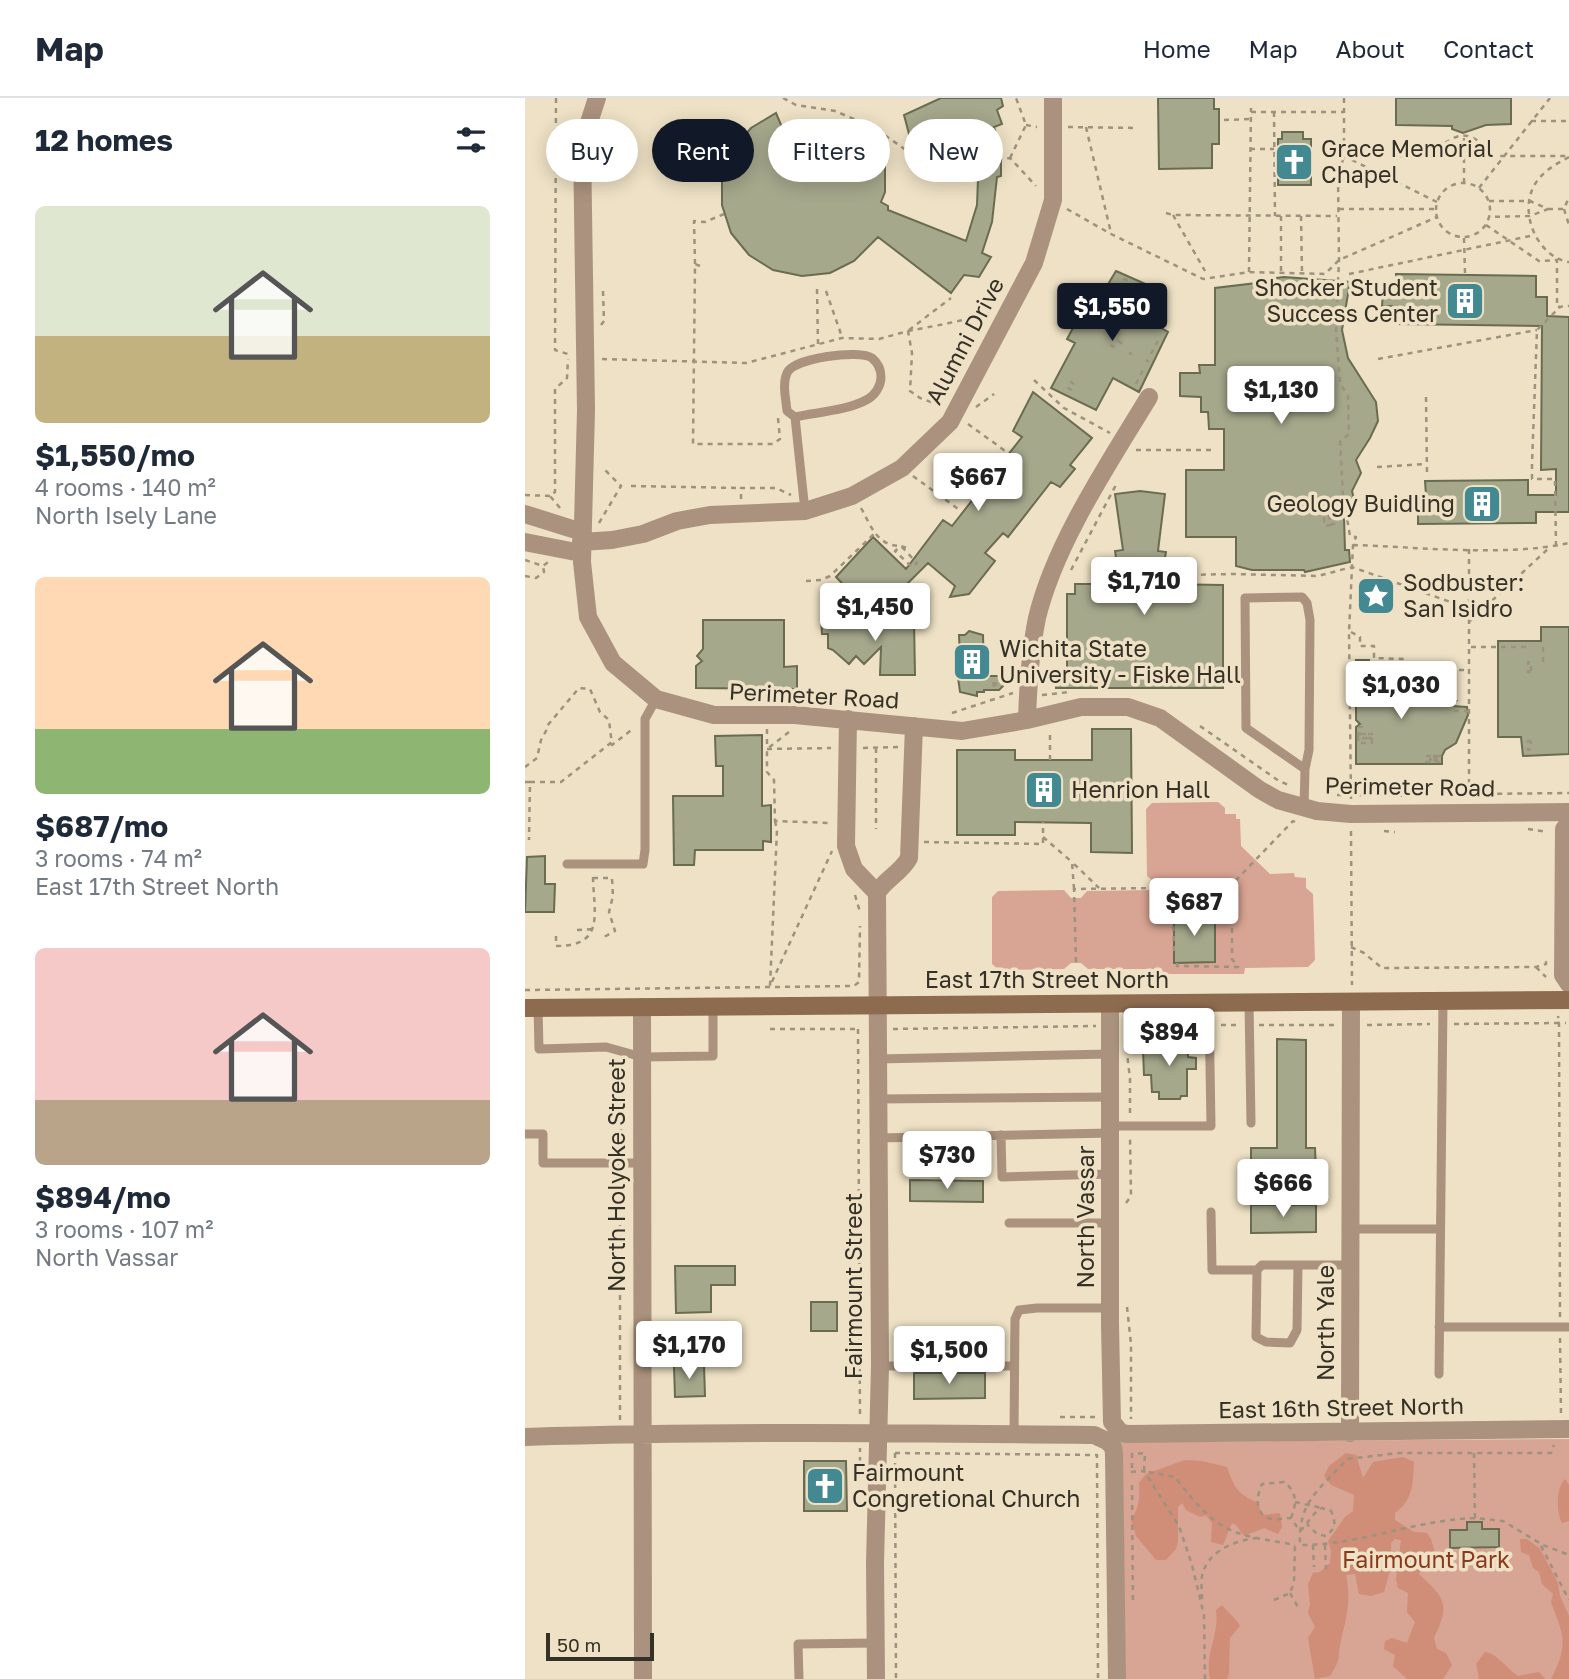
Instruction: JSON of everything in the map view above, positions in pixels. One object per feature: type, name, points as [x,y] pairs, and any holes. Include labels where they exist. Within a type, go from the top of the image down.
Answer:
[{"type":"street","name":"Perimeter Road","points":[[597,98],[582,144],[577,354],[585,450],[588,617],[613,663],[656,699],[715,715],[795,715],[962,731],[1081,707],[1128,707],[1160,718],[1260,790],[1304,816],[1569,812]]},
{"type":"street","name":"Alumni Drive","points":[[525,542],[585,538],[612,540],[643,534],[677,521],[710,515],[805,511],[852,496],[902,468],[950,422],[947,409],[1034,262],[1053,200],[1053,98]]},
{"type":"street","points":[[1027,720],[1028,673],[1037,619],[1054,567],[1080,516],[1149,397]]},
{"type":"street","name":"Alumni Drive","points":[[525,514],[585,538]]},
{"type":"street","points":[[848,719],[840,748],[846,846],[853,869],[877,893],[886,881],[903,869],[909,858],[914,726]]},
{"type":"street","points":[[1569,823],[1564,829],[1563,948],[1563,975],[1569,984]]},
{"type":"street","name":"Fairmount Street","points":[[876,1679],[869,1432],[880,1366],[877,893]]},
{"type":"street","name":"East 17th Street North","points":[[531,1008],[1209,1004],[1351,994],[1443,1002],[1562,1000]]},
{"type":"street","name":"North Yale","points":[[1350,1433],[1351,994]]},
{"type":"street","name":"North Vassar","points":[[1110,1004],[1110,1223],[1119,1307],[1112,1422],[1118,1434],[1113,1447],[1117,1679]]},
{"type":"street","name":"North Holyoke Street","points":[[642,1007],[643,1679]]},
{"type":"street","name":"East 16th Street North","points":[[525,1437],[641,1433],[1094,1435],[1565,1429]]},
{"type":"lane","points":[[795,417],[868,399],[878,390],[882,379],[879,366],[871,357],[857,354],[802,361],[793,365],[787,373],[787,411],[795,417],[805,511]]},
{"type":"lane","points":[[1304,816],[1305,769],[1309,750],[1310,620],[1307,603],[1303,597],[1245,598],[1245,728],[1305,769]]},
{"type":"lane","points":[[567,864],[643,864],[645,719],[656,699]]},
{"type":"lane","points":[[1439,1374],[1443,1002]]},
{"type":"lane","points":[[1249,1003],[1251,1123]]},
{"type":"lane","points":[[878,1138],[1001,1135],[1130,1126],[1210,1126],[1209,1004]]},
{"type":"lane","points":[[531,1008],[539,1049],[606,1047],[642,1057],[713,1056],[713,1007]]},
{"type":"lane","points":[[878,1059],[1110,1054]]},
{"type":"lane","points":[[878,1099],[1110,1097]]},
{"type":"lane","points":[[525,1134],[543,1135],[543,1163],[642,1163]]},
{"type":"lane","points":[[1001,1135],[1002,1177],[1110,1174]]},
{"type":"lane","points":[[1210,1212],[1212,1270],[1257,1270]]},
{"type":"lane","points":[[1009,1223],[1110,1223]]},
{"type":"lane","points":[[1350,1229],[1440,1229]]},
{"type":"lane","points":[[1298,1265],[1297,1330],[1290,1343],[1266,1342],[1256,1337],[1257,1270],[1262,1265],[1298,1265],[1350,1265]]},
{"type":"lane","points":[[1014,1434],[1015,1319],[1019,1310],[1119,1307]]},
{"type":"lane","points":[[1439,1327],[1565,1327]]},
{"type":"lane","points":[[880,1366],[1014,1366]]},
{"type":"lane","points":[[799,1679],[798,1644],[876,1643]]},
{"type":"path","points":[[556,98],[555,350],[596,359],[746,363],[842,338],[879,339],[969,317],[983,317]]},
{"type":"path","points":[[783,98],[796,105],[835,111],[873,127],[906,150],[911,167],[1010,158]]},
{"type":"path","points":[[1010,158],[1026,125],[1016,98]]},
{"type":"path","points":[[1344,98],[1344,156],[1338,176],[1339,260],[1336,328],[1340,383],[1348,396],[1349,434],[1340,442],[1345,509],[1350,536],[1356,537],[1353,545],[1349,632],[1352,806]]},
{"type":"path","points":[[1479,188],[1550,98]]},
{"type":"path","points":[[1249,272],[1251,110],[1344,112]]},
{"type":"path","points":[[1274,112],[1275,216]]},
{"type":"path","points":[[1224,120],[1251,119]]},
{"type":"path","points":[[1531,121],[1569,121]]},
{"type":"path","points":[[1026,125],[1138,128]]},
{"type":"path","points":[[1086,127],[1111,234]]},
{"type":"path","points":[[1428,156],[1449,139],[1464,136],[1477,138],[1496,156]]},
{"type":"path","points":[[1464,136],[1464,183]]},
{"type":"path","points":[[1250,149],[1274,149]]},
{"type":"path","points":[[1344,156],[1569,156]]},
{"type":"path","points":[[1344,156],[1437,202]]},
{"type":"path","points":[[1560,307],[1557,307],[1557,260],[1543,248],[1535,235],[1530,216],[1530,201],[1534,186],[1542,176],[1569,156]]},
{"type":"path","points":[[1010,158],[1053,200],[1111,234],[1203,279],[1249,272],[1325,274],[1339,260],[1437,217]]},
{"type":"path","points":[[1464,183],[1479,188],[1489,201],[1490,217],[1481,232],[1464,237],[1447,232],[1437,217],[1437,202],[1448,188],[1464,183]]},
{"type":"path","points":[[1569,197],[1564,209],[1569,225]]},
{"type":"path","points":[[1489,201],[1530,201],[1548,209]]},
{"type":"path","points":[[1339,209],[1436,209]]},
{"type":"path","points":[[1490,217],[1530,216],[1548,209],[1564,209]]},
{"type":"path","points":[[1166,213],[1339,216]]},
{"type":"path","points":[[724,214],[705,222],[694,221],[693,444],[773,444],[780,439],[778,417]]},
{"type":"path","points":[[1173,215],[1205,271]]},
{"type":"path","points":[[1281,216],[1281,272]]},
{"type":"path","points":[[1301,216],[1302,272]]},
{"type":"path","points":[[1486,225],[1539,261],[1569,262]]},
{"type":"path","points":[[1349,274],[1535,235]]},
{"type":"path","points":[[1464,237],[1465,273]]},
{"type":"path","points":[[695,264],[700,266]]},
{"type":"path","points":[[1125,287],[1121,285],[1127,280]]},
{"type":"path","points":[[817,289],[818,344]]},
{"type":"path","points":[[826,291],[842,338]]},
{"type":"path","points":[[908,331],[951,298]]},
{"type":"path","points":[[1378,359],[1537,330],[1560,307],[1569,306]]},
{"type":"path","points":[[1537,330],[1532,479],[1555,479],[1556,546]]},
{"type":"path","points":[[908,331],[912,353],[911,391],[920,398],[947,409],[1008,453]]},
{"type":"path","points":[[1151,354],[1160,339]]},
{"type":"path","points":[[1118,341],[1123,344]]},
{"type":"path","points":[[1110,345],[1117,349]]},
{"type":"path","points":[[793,356],[802,348]]},
{"type":"path","points":[[525,495],[550,496],[555,492],[555,389],[567,378],[577,354]]},
{"type":"path","points":[[1136,383],[1144,368]]},
{"type":"path","points":[[1068,386],[1070,382],[1074,384],[1071,382],[1067,388],[1072,390]]},
{"type":"path","points":[[1426,397],[1427,473]]},
{"type":"path","points":[[933,414],[947,409]]},
{"type":"path","points":[[585,450],[621,486],[600,523],[585,538]]},
{"type":"path","points":[[1377,467],[1427,464]]},
{"type":"path","points":[[902,468],[961,511]]},
{"type":"path","points":[[1069,574],[1122,472]]},
{"type":"path","points":[[631,486],[740,488]]},
{"type":"path","points":[[550,496],[566,516]]},
{"type":"path","points":[[860,506],[875,533],[889,546],[907,548]]},
{"type":"path","points":[[806,581],[830,576],[875,533]]},
{"type":"path","points":[[1353,545],[1469,549],[1549,548],[1569,543]]},
{"type":"path","points":[[901,546],[917,563],[912,567],[895,551],[901,546]]},
{"type":"path","points":[[1470,621],[1549,548]]},
{"type":"path","points":[[1469,549],[1470,812]]},
{"type":"path","points":[[525,576],[536,578],[544,572],[543,566]]},
{"type":"path","points":[[1111,574],[1318,576],[1352,567],[1470,609]]},
{"type":"path","points":[[1349,632],[1360,637],[1360,646],[1374,646],[1374,659],[1404,659],[1405,702],[1453,702],[1453,711],[1469,711]]},
{"type":"path","points":[[1470,646],[1527,648]]},
{"type":"path","points":[[1543,647],[1543,667]]},
{"type":"path","points":[[963,663],[969,666]]},
{"type":"path","points":[[1415,702],[1448,670],[1469,670]]},
{"type":"path","points":[[525,766],[537,758],[547,726],[579,688],[590,689],[600,712],[608,720],[612,742]]},
{"type":"path","points":[[946,715],[1017,692],[1039,695],[1077,691]]},
{"type":"path","points":[[767,725],[767,772],[774,780],[777,830],[770,986]]},
{"type":"path","points":[[767,749],[797,726]]},
{"type":"path","points":[[1201,726],[1279,781],[1294,788]]},
{"type":"path","points":[[1050,760],[1051,727]]},
{"type":"path","points":[[529,840],[527,782],[561,782],[612,742],[635,728]]},
{"type":"path","points":[[1358,733],[1373,734],[1373,738],[1362,738],[1372,739],[1372,743],[1358,743],[1358,733]]},
{"type":"path","points":[[767,749],[898,747]]},
{"type":"path","points":[[876,748],[876,829]]},
{"type":"path","points":[[1469,790],[1477,794],[1569,793]]},
{"type":"path","points":[[1448,796],[1462,796],[1469,790]]},
{"type":"path","points":[[1527,794],[1528,830],[1547,831]]},
{"type":"path","points":[[1328,795],[1434,796]]},
{"type":"path","points":[[1074,889],[1161,888],[1180,904],[1214,904],[1293,821],[1304,816]]},
{"type":"path","points":[[775,821],[833,823]]},
{"type":"path","points":[[919,842],[1043,844],[1043,822]]},
{"type":"path","points":[[1351,826],[1351,994]]},
{"type":"path","points":[[1373,829],[1395,832]]},
{"type":"path","points":[[1043,837],[1099,888]]},
{"type":"path","points":[[770,986],[832,850],[834,864]]},
{"type":"path","points":[[1072,862],[1076,962]]},
{"type":"path","points":[[556,936],[556,946],[575,946],[588,938],[594,929],[593,871]]},
{"type":"path","points":[[593,878],[612,878],[614,888],[609,912],[615,931],[602,938]]},
{"type":"path","points":[[851,887],[858,900],[860,912]]},
{"type":"path","points":[[1174,951],[1173,913],[1180,904]]},
{"type":"path","points":[[1177,962],[1177,966],[1238,967],[1232,959],[1232,916],[1217,916],[1214,904]]},
{"type":"path","points":[[525,990],[854,986],[859,982],[860,924]]},
{"type":"path","points":[[577,930],[594,929]]},
{"type":"path","points":[[1351,947],[1364,953],[1382,968],[1536,967],[1546,964],[1546,951]]},
{"type":"path","points":[[1300,1545],[1300,1531],[1307,1505],[1315,1491],[1327,1482],[1347,1459],[1399,1453],[1551,1453],[1565,1429],[1559,1023],[1562,1000],[1549,979],[1536,967]]},
{"type":"path","points":[[983,976],[985,991]]},
{"type":"path","points":[[985,1022],[985,1028]]},
{"type":"path","points":[[1366,1025],[1566,1023]]},
{"type":"path","points":[[1123,1027],[1339,1025]]},
{"type":"path","points":[[889,1029],[1100,1026]]},
{"type":"path","points":[[1123,1207],[1131,1196],[1130,1079],[1127,1053],[1130,1048],[1130,1027]]},
{"type":"path","points":[[770,1029],[860,1029],[869,1432],[860,1472]]},
{"type":"path","points":[[619,1420],[621,1051]]},
{"type":"path","points":[[1119,1307],[1131,1344],[1118,1434],[1132,1454],[1133,1610]]},
{"type":"path","points":[[895,1453],[1097,1455],[1098,1679]]},
{"type":"path","points":[[1132,1454],[1145,1453],[1144,1471],[1179,1526],[1204,1615],[1205,1679]]},
{"type":"path","points":[[1474,1453],[1475,1518]]},
{"type":"path","points":[[1131,1472],[1144,1471],[1175,1477],[1197,1503],[1221,1525],[1295,1545],[1325,1545],[1423,1523],[1475,1518],[1503,1521],[1539,1543],[1569,1555]]},
{"type":"path","points":[[1291,1518],[1273,1519],[1262,1514],[1257,1506],[1257,1493],[1262,1484],[1284,1482],[1291,1488],[1295,1502],[1291,1518],[1300,1531]]},
{"type":"path","points":[[1295,1502],[1331,1511],[1335,1521],[1333,1530],[1326,1536],[1317,1534],[1307,1524]]},
{"type":"path","points":[[1300,1531],[1307,1524],[1309,1517],[1322,1508]]},
{"type":"path","points":[[1202,1605],[1202,1575],[1210,1558],[1224,1547],[1241,1540],[1262,1538]]},
{"type":"path","points":[[1539,1543],[1569,1600]]},
{"type":"path","points":[[1274,1600],[1290,1592],[1294,1582],[1295,1545]]},
{"type":"path","points":[[1313,1545],[1314,1567]]},
{"type":"path","points":[[1325,1545],[1326,1569]]},
{"type":"path","points":[[1290,1592],[1298,1607]]},
{"type":"green space","points":[[1218,802],[1225,808],[1225,814],[1236,814],[1236,819],[1240,819],[1241,846],[1270,874],[1294,873],[1295,877],[1306,878],[1306,888],[1313,894],[1315,960],[1308,967],[1245,968],[1244,974],[1159,974],[1154,969],[1088,969],[1081,963],[1071,963],[1064,969],[999,970],[992,964],[992,897],[998,891],[1064,890],[1071,898],[1081,898],[1087,891],[1153,890],[1153,881],[1147,876],[1146,809],[1152,803]]},
{"type":"green space","name":"Fairmount Park","points":[[1569,1439],[1569,1679],[1124,1679],[1121,1442]]},
{"type":"shaded area","points":[[1346,1453],[1356,1455],[1363,1478],[1373,1462],[1403,1457],[1414,1462],[1409,1497],[1395,1513],[1395,1520],[1414,1532],[1427,1533],[1431,1539],[1435,1553],[1425,1559],[1419,1574],[1440,1596],[1443,1603],[1442,1617],[1434,1638],[1437,1649],[1446,1653],[1452,1665],[1443,1679],[1407,1679],[1393,1666],[1395,1655],[1384,1649],[1385,1641],[1392,1638],[1407,1643],[1415,1622],[1407,1612],[1408,1593],[1398,1588],[1396,1579],[1401,1540],[1395,1539],[1391,1543],[1392,1564],[1384,1592],[1371,1596],[1359,1594],[1355,1574],[1346,1575],[1348,1608],[1338,1661],[1330,1676],[1315,1679],[1308,1638],[1315,1627],[1308,1613],[1308,1584],[1313,1573],[1320,1572],[1330,1563],[1328,1541],[1345,1517],[1353,1511],[1354,1495],[1331,1485],[1324,1476],[1329,1466]]},
{"type":"shaded area","points":[[1185,1460],[1227,1467],[1238,1490],[1258,1503],[1262,1515],[1280,1513],[1282,1527],[1278,1534],[1264,1528],[1244,1536],[1232,1523],[1223,1545],[1211,1542],[1212,1523],[1206,1515],[1200,1517],[1186,1510],[1182,1503],[1178,1507],[1176,1549],[1166,1560],[1156,1560],[1136,1536],[1131,1520],[1138,1503],[1139,1483],[1146,1474]]},
{"type":"shaded area","points":[[1565,1479],[1569,1485],[1569,1521],[1562,1523],[1558,1500]]},
{"type":"shaded area","points":[[1520,1539],[1527,1539],[1540,1549],[1558,1583],[1560,1596],[1569,1616],[1569,1679],[1551,1679],[1560,1657],[1563,1640],[1551,1602],[1553,1594],[1542,1584],[1539,1572],[1533,1568],[1529,1555],[1521,1552]]},
{"type":"shaded area","points":[[1222,1605],[1240,1626],[1230,1638],[1227,1679],[1210,1679],[1209,1662],[1216,1628],[1216,1610]]},
{"type":"shaded area","points":[[1485,1652],[1490,1653],[1518,1676],[1539,1672],[1545,1679],[1477,1679],[1476,1664]]},
{"type":"building","points":[[941,98],[1001,98],[1003,106],[997,110],[1000,119],[905,119],[904,115]]},
{"type":"building","points":[[1158,98],[1214,98],[1214,109],[1219,109],[1219,144],[1212,144],[1212,168],[1159,169]]},
{"type":"building","points":[[1396,98],[1511,98],[1511,124],[1486,125],[1463,133],[1452,129],[1452,126],[1396,125]]},
{"type":"building","points":[[776,113],[779,119],[768,119],[768,182],[885,182],[881,202],[888,206],[888,210],[966,241],[977,205],[978,182],[996,182],[992,222],[982,253],[991,257],[979,277],[964,275],[951,293],[878,237],[854,261],[830,273],[802,276],[773,270],[749,255],[731,233],[722,205],[722,182],[754,182],[754,126]]},
{"type":"building","name":"Grace Memorial Chapel","points":[[1282,132],[1303,132],[1303,139],[1311,139],[1311,185],[1278,185],[1278,139],[1282,139]]},
{"type":"building","points":[[1116,271],[1159,290],[1144,318],[1168,332],[1139,392],[1113,378],[1096,410],[1051,388],[1075,343],[1067,339],[1085,306],[1093,309]]},
{"type":"building","points":[[1396,274],[1536,276],[1536,297],[1547,297],[1547,316],[1569,317],[1569,512],[1536,512],[1536,523],[1418,524],[1418,496],[1426,496],[1425,481],[1528,480],[1528,495],[1556,495],[1556,469],[1541,470],[1542,326],[1397,324],[1397,306],[1382,306],[1383,293],[1396,293]]},
{"type":"building","points":[[1284,277],[1350,282],[1342,330],[1348,358],[1376,402],[1378,421],[1356,460],[1361,473],[1352,491],[1354,499],[1350,503],[1354,515],[1344,517],[1345,550],[1349,550],[1350,562],[1305,572],[1252,570],[1236,566],[1236,537],[1186,537],[1186,470],[1224,470],[1224,429],[1209,429],[1208,412],[1201,412],[1201,397],[1180,396],[1180,373],[1200,373],[1199,365],[1215,365],[1215,288]]},
{"type":"building","points":[[1033,392],[1092,438],[1070,465],[1075,469],[1060,487],[1051,482],[1008,537],[1003,533],[985,553],[995,561],[969,594],[950,597],[955,586],[928,563],[874,617],[836,577],[873,537],[906,569],[943,520],[952,526],[1022,437],[1013,431]]},
{"type":"building","points":[[1140,491],[1165,494],[1158,551],[1166,552],[1160,584],[1223,585],[1223,688],[1056,688],[1056,675],[1067,675],[1067,594],[1075,594],[1075,584],[1120,584],[1115,551],[1123,550],[1115,494]]},
{"type":"building","points":[[703,620],[784,620],[784,667],[797,666],[797,689],[696,688],[696,666],[702,661],[697,656],[703,649]]},
{"type":"building","points":[[821,620],[914,620],[915,675],[880,675],[881,647],[864,664],[856,656],[849,664],[828,648],[828,634],[822,634]]},
{"type":"building","points":[[1541,627],[1569,627],[1569,754],[1523,756],[1521,737],[1498,737],[1498,641],[1541,641]]},
{"type":"building","name":"Wichita State University - Fiske Hall","points":[[969,631],[983,635],[984,676],[999,676],[1003,680],[1003,686],[999,690],[984,690],[977,692],[977,696],[960,692],[957,670],[963,663],[960,660],[959,635],[965,635]]},
{"type":"building","points":[[1356,660],[1369,660],[1368,669],[1409,669],[1410,701],[1456,701],[1451,706],[1467,707],[1468,715],[1456,743],[1445,750],[1442,764],[1356,764],[1356,727],[1360,724],[1356,720]]},
{"type":"building","name":"Henrion Hall","points":[[1092,729],[1131,729],[1132,853],[1091,852],[1091,823],[1015,822],[1015,835],[957,835],[957,750],[1015,750],[1015,760],[1092,760]]},
{"type":"building","points":[[762,735],[762,806],[771,805],[771,842],[763,841],[763,850],[695,850],[694,865],[674,865],[673,796],[723,796],[723,766],[716,766],[715,736]]},
{"type":"building","points":[[545,856],[545,884],[555,884],[554,912],[525,912],[527,857]]},
{"type":"building","points":[[1174,914],[1215,914],[1215,962],[1174,963]]},
{"type":"building","points":[[1277,1039],[1306,1040],[1306,1148],[1315,1148],[1316,1173],[1251,1174],[1251,1148],[1277,1148]]},
{"type":"building","points":[[1156,1040],[1188,1041],[1188,1057],[1196,1058],[1196,1069],[1187,1069],[1187,1096],[1181,1096],[1180,1099],[1159,1099],[1159,1092],[1152,1092],[1151,1075],[1144,1075],[1143,1050],[1150,1050],[1150,1043],[1156,1043]]},
{"type":"building","points":[[910,1180],[983,1181],[983,1202],[910,1201]]},
{"type":"building","points":[[1251,1205],[1316,1205],[1316,1232],[1251,1233]]},
{"type":"building","points":[[675,1266],[735,1266],[735,1285],[711,1285],[711,1312],[676,1313]]},
{"type":"building","points":[[811,1302],[837,1302],[837,1331],[811,1331]]},
{"type":"building","points":[[704,1365],[705,1396],[675,1397],[674,1366]]},
{"type":"building","points":[[914,1373],[985,1373],[985,1398],[914,1399]]},
{"type":"building","name":"Fairmount Congretional Church","points":[[804,1461],[846,1461],[847,1511],[804,1511]]},
{"type":"building","points":[[1467,1522],[1482,1522],[1482,1529],[1499,1529],[1499,1547],[1450,1548],[1450,1530],[1467,1530]]},
{"type":"place","name":"Grace Memorial Chapel","points":[[1294,162]]},
{"type":"place","name":"Shocker Student Success Center","points":[[1465,301]]},
{"type":"place","name":"Geology Buidling","points":[[1482,504]]},
{"type":"place","name":"Sodbuster: San Isidro","points":[[1376,596]]},
{"type":"place","name":"Wichita State University - Fiske Hall","points":[[972,662]]},
{"type":"place","name":"Henrion Hall","points":[[1044,790]]},
{"type":"place","name":"Fairmount Congretional Church","points":[[825,1486]]}]
